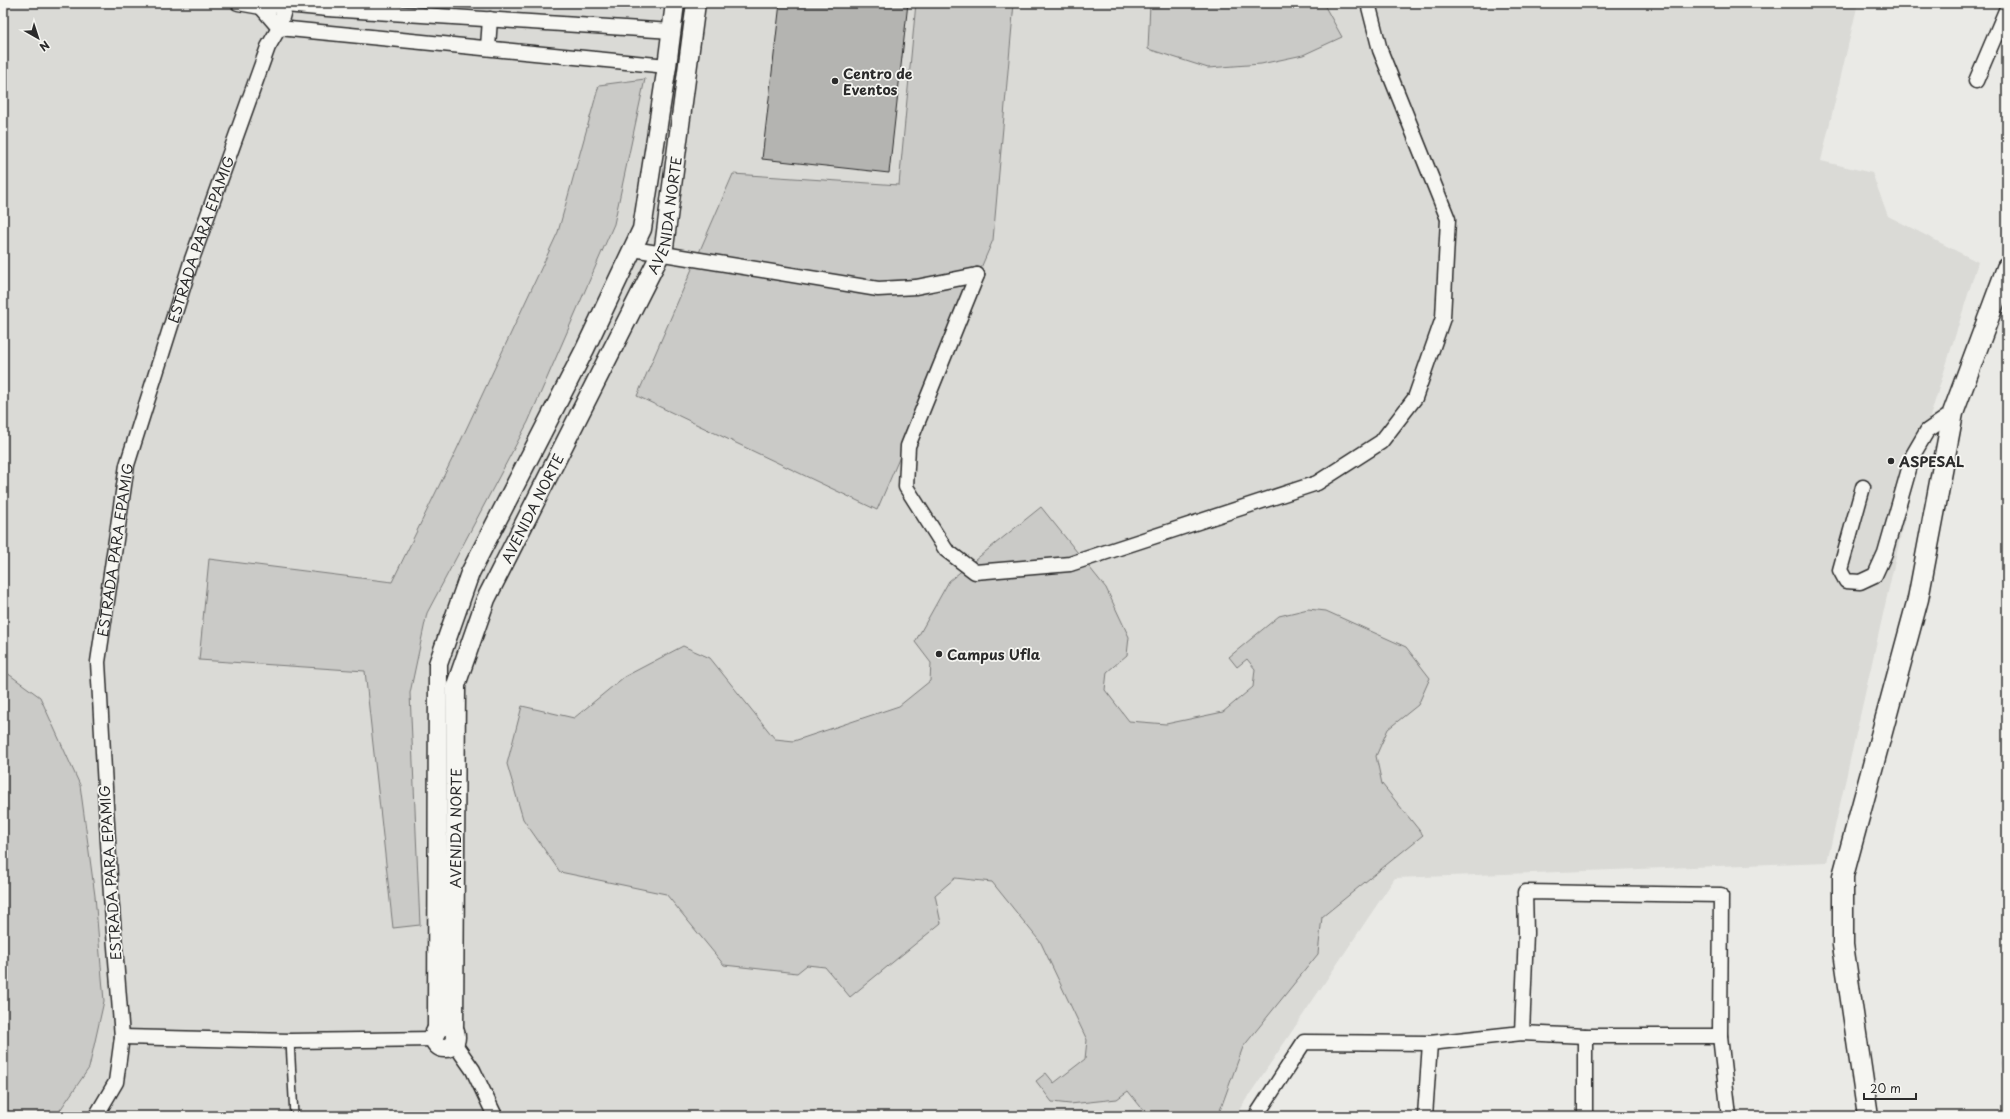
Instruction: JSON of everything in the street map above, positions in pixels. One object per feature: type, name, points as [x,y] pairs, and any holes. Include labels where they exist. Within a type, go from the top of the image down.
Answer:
[{"type":"main road","points":[[1868,1116],[1843,945],[1843,876],[1918,599],[1953,413],[2007,268]]},
{"type":"street","points":[[238,3],[262,7],[286,4],[328,9],[672,31]]},
{"type":"street","name":"AVENIDA NORTE","points":[[445,1036],[438,664],[470,573],[585,349],[642,230],[672,31],[674,3]]},
{"type":"street","name":"AVENIDA NORTE","points":[[445,1036],[456,685],[486,599],[664,246],[696,3]]},
{"type":"street","points":[[632,249],[878,289],[916,287],[977,275],[908,446],[906,487],[946,550],[975,572],[1070,564],[1317,483],[1381,442],[1415,398],[1443,318],[1448,219],[1380,50],[1368,3]]},
{"type":"street","name":"ESTRADA PARA EPAMIG","points":[[96,1116],[116,1082],[122,1037],[111,895],[98,662],[127,465],[192,259],[268,47],[279,28],[286,4]]},
{"type":"street","points":[[262,7],[279,28],[488,47],[667,66]]},
{"type":"street","points":[[1976,81],[2007,8]]},
{"type":"street","points":[[488,47],[490,19]]},
{"type":"street","points":[[1862,487],[1840,570],[1846,581],[1860,582],[1875,575],[1885,553],[1913,455],[1927,431],[1953,413]]},
{"type":"street","points":[[1522,1033],[1526,933],[1525,892],[1721,895],[1720,1036],[1729,1116]]},
{"type":"street","points":[[1256,1116],[1304,1042],[1430,1043],[1522,1033],[1585,1036],[1720,1036]]},
{"type":"street","points":[[122,1037],[290,1041],[445,1036],[473,1070],[495,1116]]},
{"type":"street","points":[[1585,1036],[1585,1116]]},
{"type":"street","points":[[1425,1116],[1430,1043]]},
{"type":"lane","points":[[290,1041],[294,1116]]},
{"type":"shaded area","name":"Campus Ufla","points":[[3,3],[1858,3],[1821,161],[1872,173],[1888,216],[1978,262],[1921,446],[1827,862],[1395,878],[1235,1116],[3,1116]]},
{"type":"shaded area","points":[[916,3],[1014,3],[993,240],[877,510],[637,396],[733,174],[899,185]]},
{"type":"shaded area","points":[[1150,3],[1323,3],[1342,37],[1303,55],[1261,64],[1208,68],[1148,49]]},
{"type":"shaded area","points":[[645,79],[614,224],[528,422],[427,613],[410,693],[420,925],[393,928],[365,671],[199,660],[209,559],[392,582],[456,451],[558,232],[599,85]]},
{"type":"shaded area","points":[[1041,507],[1106,588],[1129,637],[1127,655],[1107,672],[1105,690],[1129,721],[1166,724],[1223,712],[1253,687],[1255,669],[1247,659],[1237,667],[1229,657],[1279,616],[1308,609],[1326,611],[1406,647],[1430,678],[1418,705],[1388,729],[1376,756],[1382,784],[1423,835],[1322,917],[1318,954],[1243,1047],[1218,1116],[1148,1116],[1128,1091],[1117,1099],[1070,1104],[1052,1102],[1036,1081],[1046,1073],[1054,1083],[1085,1059],[1087,1040],[1041,943],[992,882],[955,878],[935,895],[941,923],[850,997],[825,967],[807,965],[797,973],[724,965],[666,894],[560,872],[523,819],[507,764],[522,706],[574,718],[624,677],[683,646],[710,658],[775,739],[794,741],[899,706],[930,681],[931,663],[915,642],[949,581]]},
{"type":"shaded area","points":[[3,670],[40,697],[80,785],[95,896],[104,1001],[89,1068],[56,1116],[3,1116]]},
{"type":"building","name":"Centro de Eventos","points":[[780,3],[908,3],[889,173],[762,159]]},
{"type":"waterway","points":[[2007,1035],[2004,1063],[2007,1095]]},
{"type":"place","name":"Centro de Eventos","points":[[835,81]]},
{"type":"place","name":"ASPESAL","points":[[1891,461]]},
{"type":"place","name":"Campus Ufla","points":[[939,654]]}]
